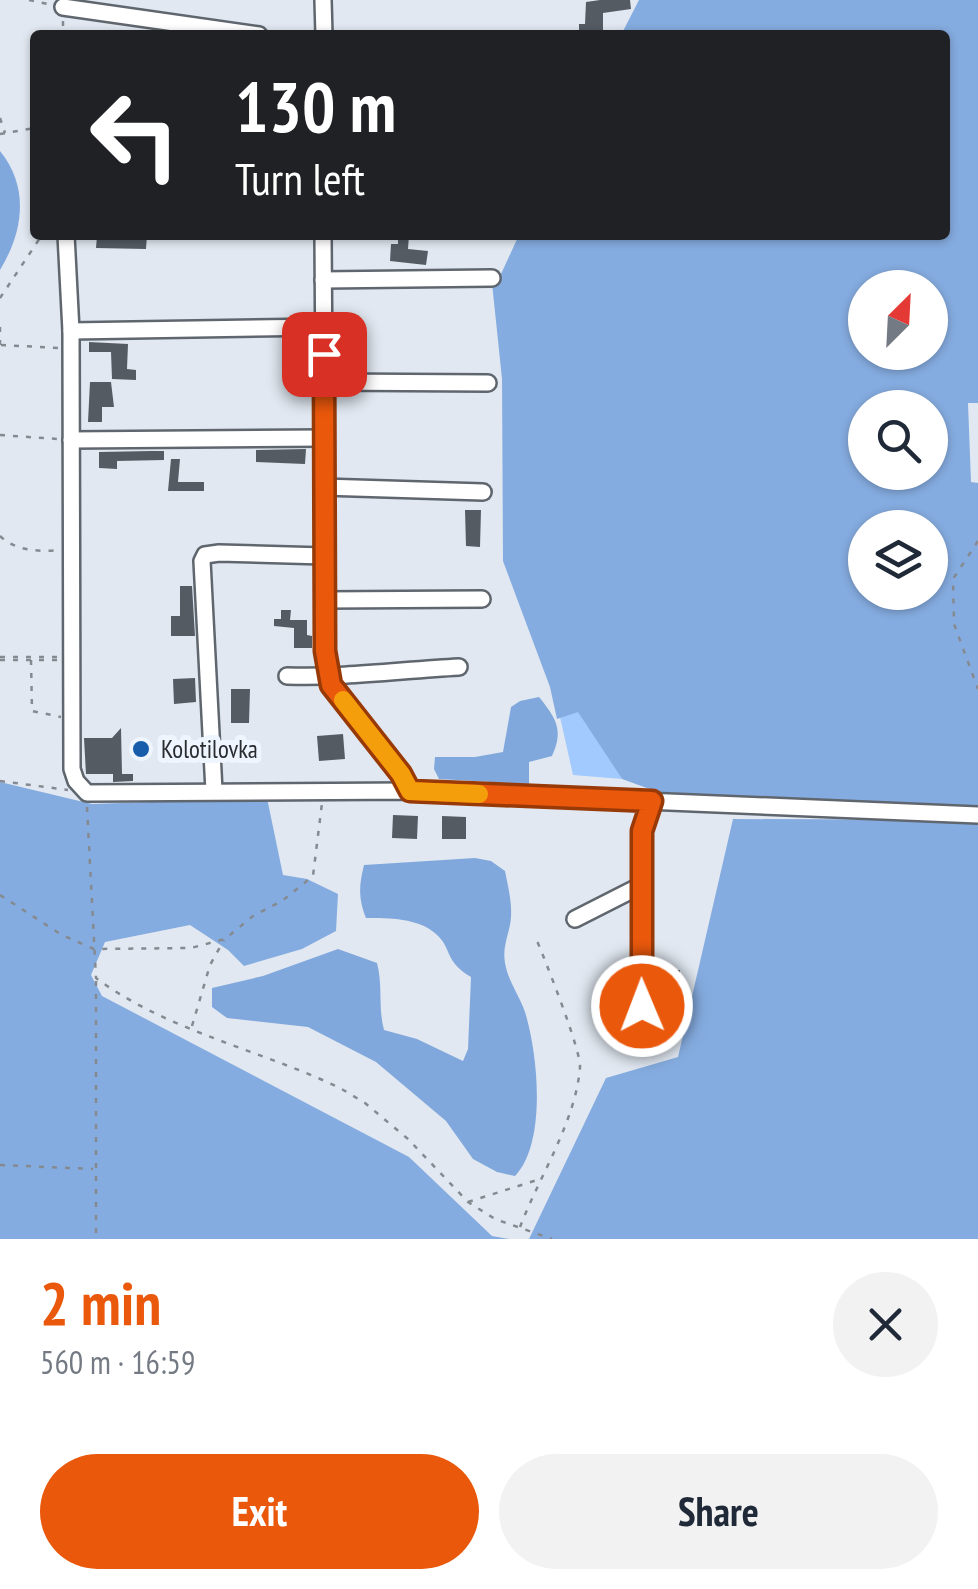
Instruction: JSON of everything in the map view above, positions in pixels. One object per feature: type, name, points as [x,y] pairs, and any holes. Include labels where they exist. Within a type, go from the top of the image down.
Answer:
[{"type":"street","points":[[323,0],[324,30]]},
{"type":"street","points":[[63,7],[224,30]]},
{"type":"street","points":[[66,240],[72,339],[67,662],[72,769],[76,781],[87,792],[410,791],[978,815]]},
{"type":"street","points":[[324,240],[328,677],[410,791]]},
{"type":"street","points":[[323,280],[492,278]]},
{"type":"street","points":[[72,339],[324,326]]},
{"type":"street","points":[[324,382],[488,383]]},
{"type":"street","points":[[71,440],[323,438]]},
{"type":"street","points":[[324,487],[483,492]]},
{"type":"street","points":[[214,790],[202,561],[205,555],[219,553],[324,556]]},
{"type":"street","points":[[326,600],[482,599]]},
{"type":"street","points":[[288,676],[328,677],[459,667]]},
{"type":"street","points":[[642,1006],[642,831],[652,801]]},
{"type":"street","points":[[575,919],[640,886]]},
{"type":"path","points":[[30,0],[63,7]]},
{"type":"path","points":[[0,118],[2,134],[30,129]]},
{"type":"path","points":[[0,298],[39,240]]},
{"type":"path","points":[[0,327],[0,348],[44,350],[72,339]]},
{"type":"path","points":[[0,435],[71,440]]},
{"type":"path","points":[[0,536],[7,543],[32,550],[64,550],[70,546]]},
{"type":"path","points":[[978,541],[952,579],[954,624],[978,689]]},
{"type":"path","points":[[0,658],[67,662]]},
{"type":"path","points":[[0,658],[67,662]]},
{"type":"path","points":[[31,660],[32,712],[63,717],[64,710]]},
{"type":"path","points":[[0,782],[87,792],[96,978],[96,1239]]},
{"type":"path","points":[[192,1028],[210,965],[225,939],[252,916],[282,902],[313,876],[322,790]]},
{"type":"path","points":[[0,895],[62,936],[94,948],[191,948],[225,939]]},
{"type":"path","points":[[519,1228],[538,1179],[564,1132],[580,1064],[535,936]]},
{"type":"path","points":[[96,978],[114,992],[314,1076],[365,1103],[408,1140],[468,1202],[495,1219],[552,1239]]},
{"type":"path","points":[[0,1164],[96,1170]]},
{"type":"path","points":[[468,1202],[538,1179]]},
{"type":"shaded area","points":[[639,0],[978,0],[978,403],[968,403],[971,482],[978,483],[978,809],[658,792],[622,779],[578,712],[557,719],[550,687],[503,561],[502,379],[492,283],[501,274],[517,240],[950,240],[950,30],[624,30]]},
{"type":"shaded area","points":[[0,151],[16,180],[20,210],[14,241],[0,270]]},
{"type":"shaded area","points":[[539,697],[558,731],[552,756],[529,762],[529,784],[439,779],[434,769],[435,757],[503,752],[511,707]]},
{"type":"shaded area","points":[[578,711],[622,779],[573,775],[560,717]]},
{"type":"shaded area","points":[[0,782],[92,804],[267,798],[283,875],[307,879],[338,894],[336,931],[302,949],[244,966],[228,950],[190,925],[105,942],[91,975],[102,996],[409,1157],[492,1236],[509,1239],[0,1239]]},
{"type":"shaded area","points":[[733,819],[978,820],[978,1239],[529,1239],[606,1078],[678,1057]]},
{"type":"shaded area","points":[[475,858],[491,861],[505,871],[511,911],[505,963],[525,1012],[536,1074],[532,1142],[515,1176],[497,1172],[473,1159],[446,1121],[376,1062],[308,1027],[227,1018],[212,1007],[212,988],[263,976],[338,949],[377,963],[384,1030],[417,1039],[463,1061],[468,1049],[471,977],[456,965],[441,939],[429,929],[403,920],[366,918],[360,885],[364,865]]},
{"type":"building","points":[[630,0],[631,9],[603,13],[603,30],[579,30],[579,24],[585,24],[586,2]]},
{"type":"building","points":[[97,240],[147,240],[146,249],[96,248]]},
{"type":"building","points":[[398,240],[409,240],[408,249],[428,251],[426,265],[390,261],[391,244],[398,244]]},
{"type":"building","points":[[89,342],[128,344],[127,369],[136,370],[136,380],[112,379],[111,352],[89,352]]},
{"type":"building","points":[[90,382],[111,382],[114,407],[102,407],[102,422],[88,422]]},
{"type":"building","points":[[306,449],[305,464],[256,462],[256,450]]},
{"type":"building","points":[[164,451],[164,460],[117,461],[117,469],[99,468],[99,452]]},
{"type":"building","points":[[171,459],[180,459],[178,482],[204,482],[204,491],[168,491]]},
{"type":"building","points":[[465,510],[481,510],[480,547],[466,546]]},
{"type":"building","points":[[180,586],[192,586],[195,636],[171,636],[171,616],[180,616]]},
{"type":"building","points":[[281,610],[291,610],[290,620],[307,620],[312,648],[294,648],[294,628],[274,626],[274,619],[281,619]]},
{"type":"building","points":[[195,678],[196,702],[174,704],[173,679]]},
{"type":"building","points":[[231,689],[250,689],[249,723],[231,723]]},
{"type":"building","points":[[121,728],[122,774],[133,774],[133,781],[113,782],[113,774],[86,774],[84,738],[112,738]]},
{"type":"building","points":[[343,734],[345,759],[319,761],[317,736]]},
{"type":"building","points":[[393,815],[418,816],[417,839],[392,838]]},
{"type":"building","points":[[442,816],[466,817],[466,839],[442,839]]},
{"type":"building","points":[[666,970],[680,970],[679,1028],[659,1028],[659,997],[667,997]]},
{"type":"slow traffic","points":[[343,700],[410,791],[479,794]]},
{"type":"place","name":"Kolotilovka","points":[[141,749]]},
{"type":"route","points":[[324,354],[325,651],[331,685],[410,791],[652,801],[642,831],[642,1006]]}]
